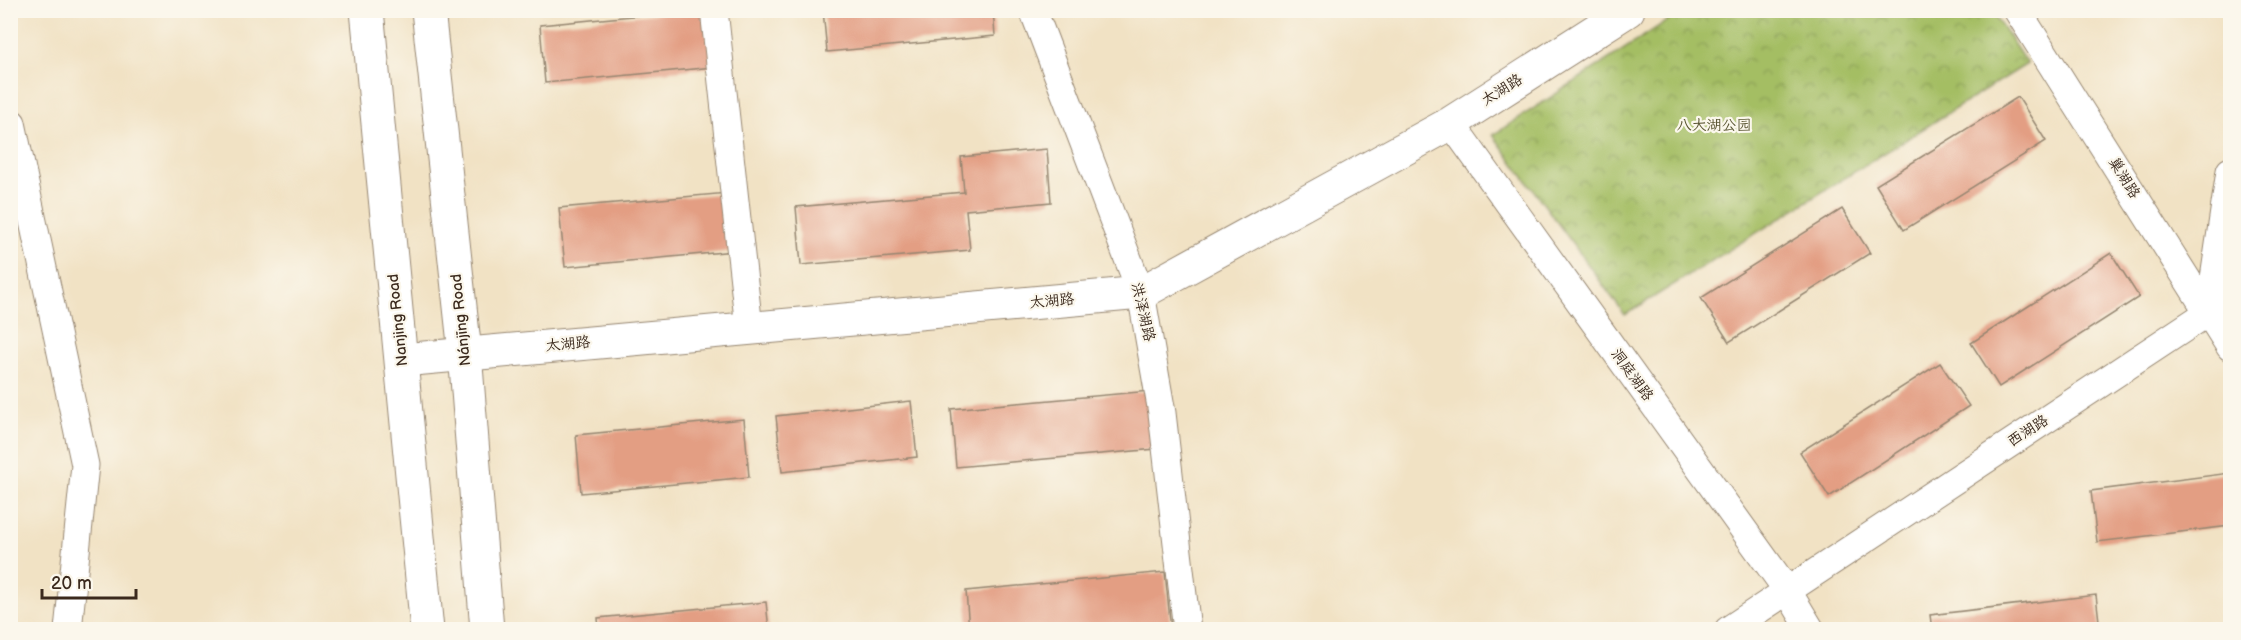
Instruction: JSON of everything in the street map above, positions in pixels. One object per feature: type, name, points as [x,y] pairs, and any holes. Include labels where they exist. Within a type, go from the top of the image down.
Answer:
[{"type":"street","name":"Nanjing Road","points":[[367,10],[427,630]]},
{"type":"street","name":"Nánjīng Road","points":[[428,10],[465,353],[487,630]]},
{"type":"street","points":[[714,10],[749,328]]},
{"type":"street","name":"洪泽湖路","points":[[1033,10],[1141,293],[1162,413],[1187,630]]},
{"type":"street","name":"太湖路","points":[[402,360],[1141,293],[1450,123],[1628,10]]},
{"type":"street","name":"巢湖路","points":[[2017,10],[2230,347]]},
{"type":"street","points":[[12,123],[85,465],[68,630]]},
{"type":"street","name":"洞庭湖路","points":[[1450,123],[1787,590],[1811,630]]},
{"type":"street","points":[[2209,312],[2230,171]]},
{"type":"street","name":"西湖路","points":[[1728,630],[2209,312]]},
{"type":"green space","name":"八大湖公园","points":[[1682,11],[1992,11],[2027,64],[1625,315],[1493,135]]},
{"type":"building","points":[[708,10],[714,67],[545,83],[540,25]]},
{"type":"building","points":[[823,10],[993,10],[995,36],[827,52]]},
{"type":"building","points":[[2018,97],[2046,141],[1904,230],[1876,185]]},
{"type":"building","points":[[1047,149],[1051,202],[966,210],[970,250],[801,265],[796,207],[964,192],[961,157]]},
{"type":"building","points":[[728,193],[734,251],[565,267],[559,208]]},
{"type":"building","points":[[1842,209],[1870,253],[1729,342],[1701,298]]},
{"type":"building","points":[[2111,253],[2139,297],[1999,387],[1971,343]]},
{"type":"building","points":[[1940,363],[1969,406],[1829,497],[1800,452]]},
{"type":"building","points":[[1150,391],[1156,449],[956,467],[951,409]]},
{"type":"building","points":[[911,401],[917,457],[782,472],[776,416]]},
{"type":"building","points":[[744,419],[749,477],[581,493],[576,435]]},
{"type":"building","points":[[2230,473],[2230,526],[2097,542],[2091,491]]},
{"type":"building","points":[[1165,572],[1171,630],[969,630],[966,591]]},
{"type":"building","points":[[2096,595],[2100,630],[1932,630],[1930,615]]},
{"type":"building","points":[[766,602],[769,630],[599,630],[598,618]]}]
